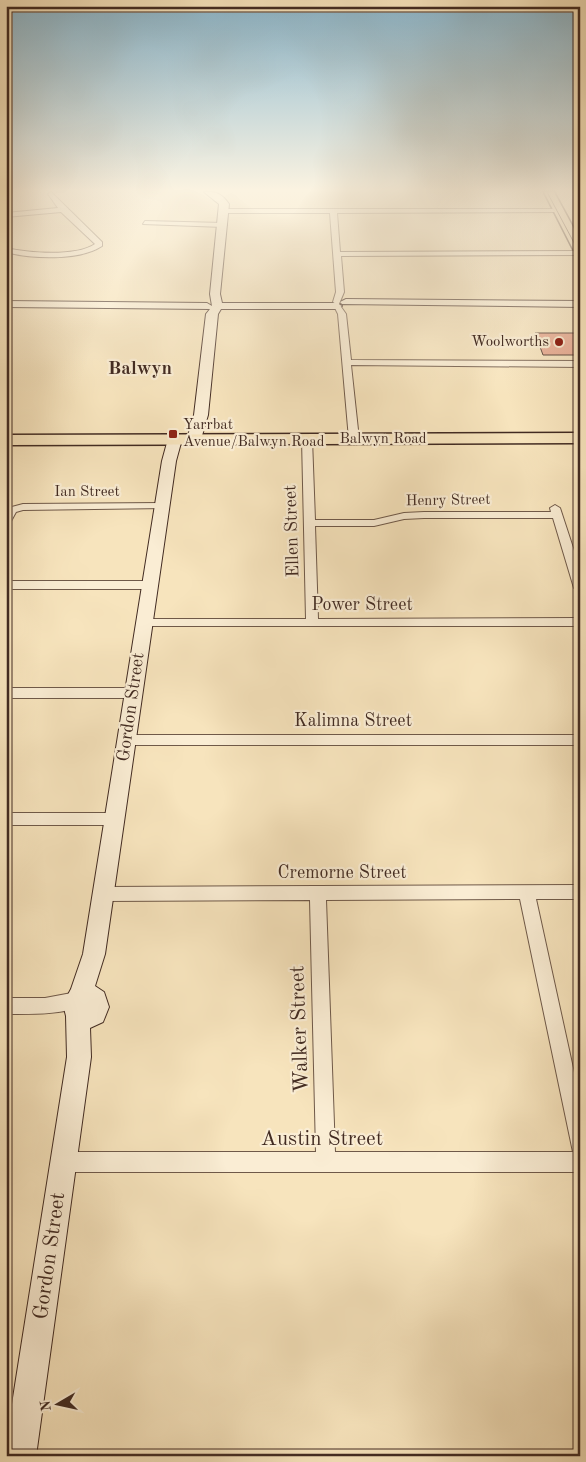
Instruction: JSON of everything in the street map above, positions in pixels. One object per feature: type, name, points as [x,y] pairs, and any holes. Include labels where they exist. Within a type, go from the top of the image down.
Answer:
[{"type":"main road","name":"Balwyn Road","points":[[6,440],[580,438]]},
{"type":"street","points":[[198,439],[203,422],[201,415],[219,260]]},
{"type":"street","points":[[337,260],[354,439]]},
{"type":"street","points":[[6,304],[580,304]]},
{"type":"street","points":[[347,365],[580,364]]},
{"type":"street","name":"Gordon Street","points":[[20,1456],[79,1057],[83,1006],[104,894],[172,439]]},
{"type":"street","name":"Ellen Street","points":[[307,439],[312,623]]},
{"type":"street","name":"Ian Street","points":[[6,521],[14,509],[23,507],[162,506]]},
{"type":"street","name":"Henry Street","points":[[309,523],[374,523],[418,516],[556,512],[580,588]]},
{"type":"street","points":[[6,585],[150,584]]},
{"type":"street","name":"Power Street","points":[[144,623],[580,622]]},
{"type":"street","points":[[6,693],[133,693]]},
{"type":"street","name":"Kalimna Street","points":[[126,740],[580,740]]},
{"type":"street","points":[[6,819],[114,819]]},
{"type":"street","points":[[527,892],[580,1146]]},
{"type":"street","name":"Cremorne Street","points":[[104,894],[580,892]]},
{"type":"street","name":"Walker Street","points":[[318,894],[326,1162]]},
{"type":"street","points":[[6,1006],[83,1006]]},
{"type":"street","name":"Austin Street","points":[[64,1162],[580,1162]]},
{"type":"building","name":"Woolworths","points":[[535,333],[580,333],[580,355],[543,355]]},
{"type":"place","name":"Woolworths","points":[[559,342]]},
{"type":"place","name":"Yarrbat Avenue/Balwyn Road","points":[[173,434]]},
{"type":"district","name":"Balwyn","points":[[140,369]]}]
